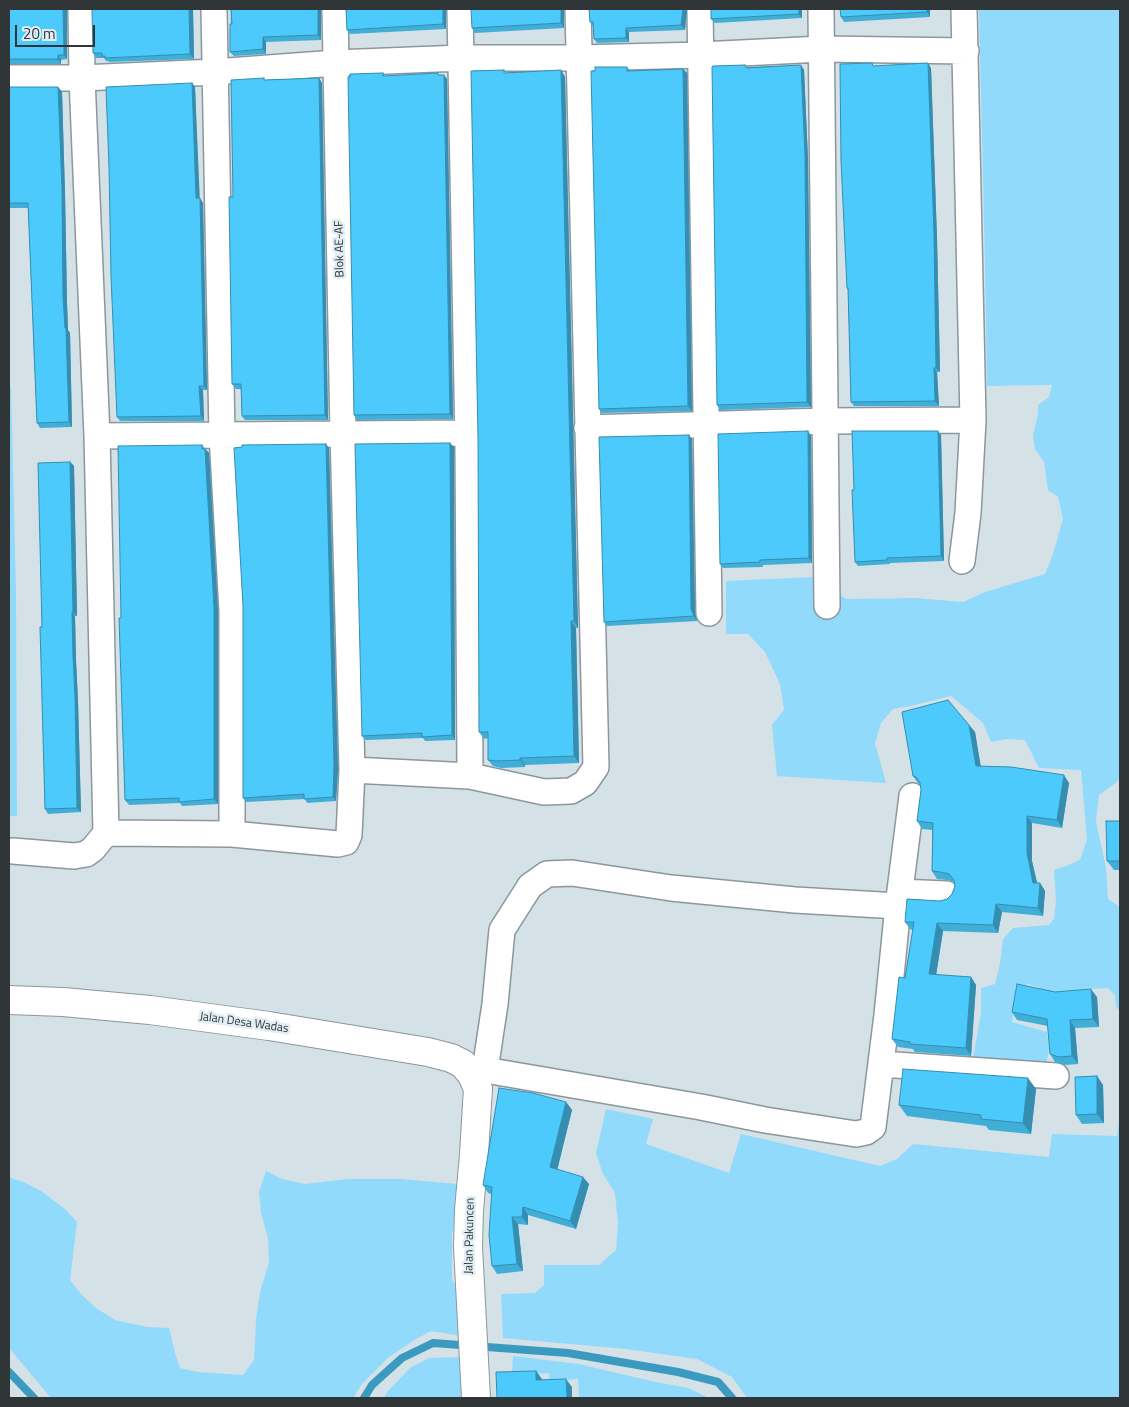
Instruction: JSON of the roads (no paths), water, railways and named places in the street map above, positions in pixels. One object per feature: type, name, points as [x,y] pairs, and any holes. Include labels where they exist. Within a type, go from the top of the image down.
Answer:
[{"type":"main road","name":"Jalan Desa Wadas","points":[[9,1000],[63,1002],[150,1010],[269,1026],[428,1052],[451,1058],[478,1072]]},
{"type":"main road","name":"Jalan Pakuncen","points":[[476,1398],[468,1247],[478,1072]]},
{"type":"street","points":[[13,851],[74,856],[86,854],[93,849],[106,833],[97,436],[82,78],[81,9]]},
{"type":"street","points":[[106,833],[232,834],[232,610],[222,435],[214,9]]},
{"type":"street","name":"Blok AE-AF","points":[[232,834],[338,844],[346,842],[349,835],[352,770],[335,9]]},
{"type":"street","points":[[460,9],[470,776]]},
{"type":"street","points":[[352,770],[470,776],[544,792],[571,791],[585,783],[596,767],[578,9]]},
{"type":"street","points":[[700,9],[709,613]]},
{"type":"street","points":[[821,9],[827,606]]},
{"type":"street","points":[[962,561],[968,513],[973,420],[964,9]]},
{"type":"street","points":[[9,78],[82,78],[461,58],[701,55],[822,49],[966,51]]},
{"type":"street","points":[[588,428],[826,421],[973,420]]},
{"type":"street","points":[[97,436],[467,433]]},
{"type":"street","points":[[912,796],[899,899],[873,1127],[866,1132],[856,1134],[765,1120],[692,1105],[478,1072],[495,1004],[502,930],[530,886],[547,874],[572,873],[671,888],[786,899],[899,899],[946,894]]},
{"type":"street","points":[[881,1064],[1056,1076]]},
{"type":"waterway","points":[[364,1398],[372,1385],[402,1358],[433,1343],[568,1353],[678,1372],[718,1382],[732,1398]]},
{"type":"waterway","points":[[9,1372],[34,1398]]}]
